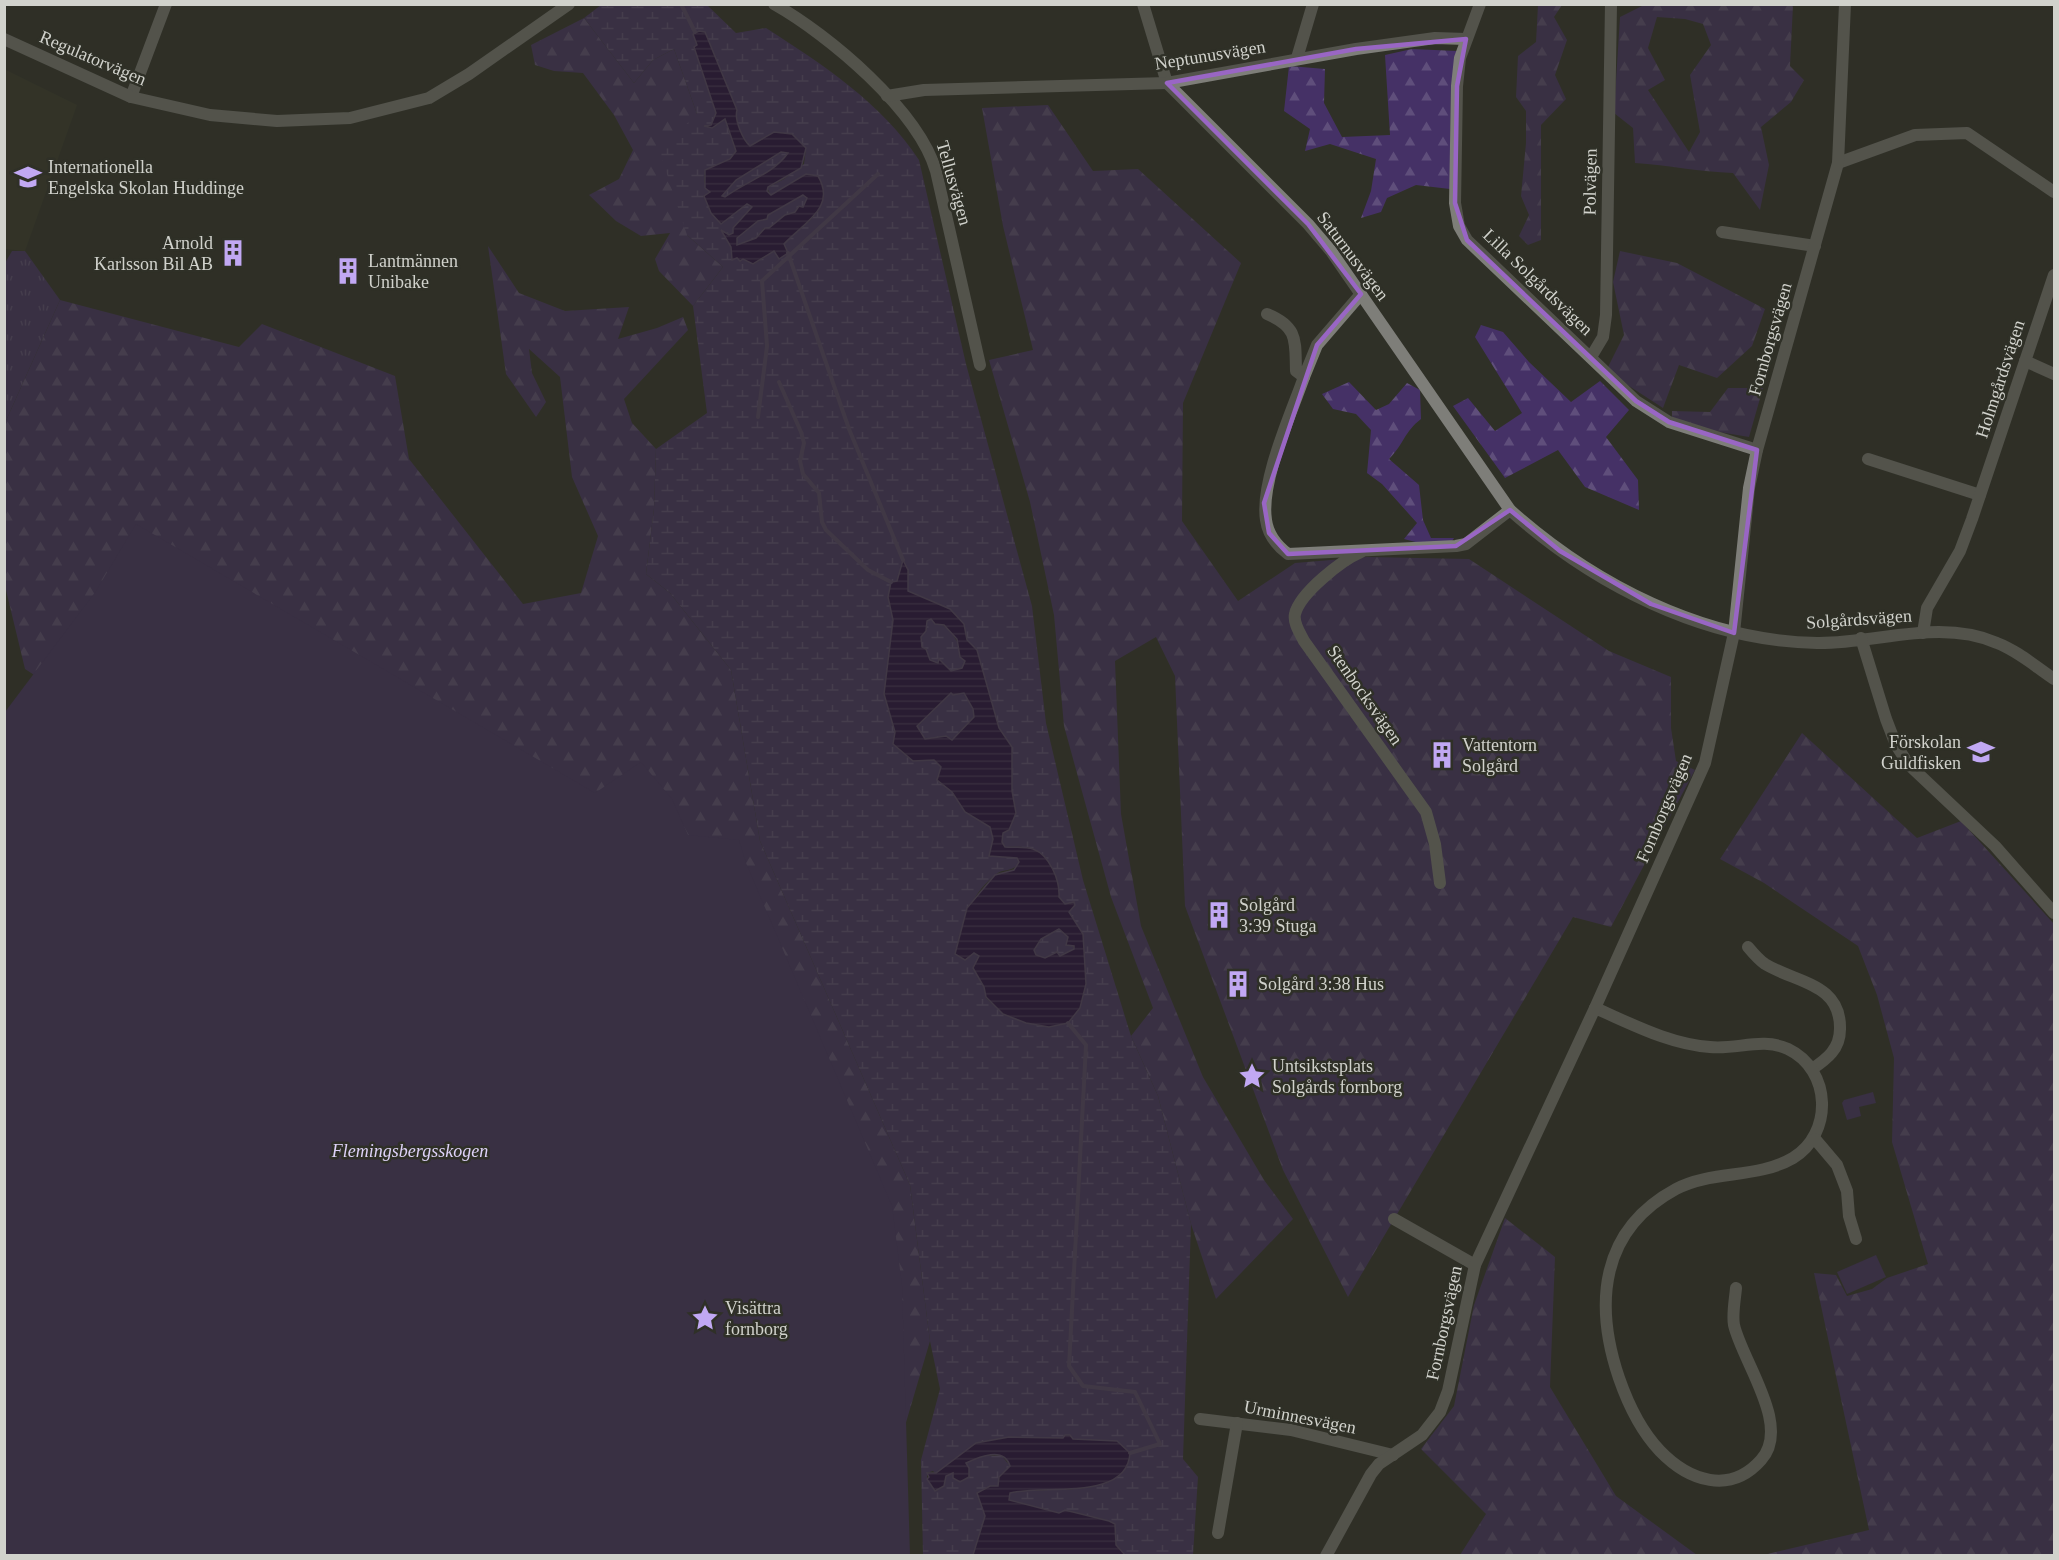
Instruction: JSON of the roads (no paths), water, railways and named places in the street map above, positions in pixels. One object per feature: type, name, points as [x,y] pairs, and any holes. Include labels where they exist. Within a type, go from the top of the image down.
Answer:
[{"type":"street","points":[[131,97],[166,4]]},
{"type":"street","name":"Regulatorvägen","points":[[4,39],[131,97],[210,115],[277,122],[350,118],[429,98],[469,74],[569,4]]},
{"type":"street","name":"Tellusvägen","points":[[774,4],[821,33],[887,96],[926,142],[932,157],[980,365]]},
{"type":"street","name":"Saturnusvägen","points":[[1143,4],[1167,83],[1308,224],[1330,251],[1510,510]]},
{"type":"street","points":[[1297,58],[1313,4]]},
{"type":"street","name":"Lilla Solgårdsvägen","points":[[1480,4],[1460,58],[1457,86],[1455,203],[1459,225],[1467,240],[1636,401],[1661,419],[1757,450]]},
{"type":"street","name":"Polvägen","points":[[1591,357],[1603,337],[1606,315],[1611,4]]},
{"type":"street","name":"Fornborgsvägen","points":[[1326,1556],[1371,1474],[1379,1464],[1422,1435],[1440,1412],[1448,1391],[1475,1265],[1595,1008],[1705,763],[1734,633],[1749,488],[1757,450],[1838,163],[1845,4]]},
{"type":"street","name":"Neptunusvägen","points":[[887,96],[924,90],[1167,83],[1297,58],[1435,38],[1466,39]]},
{"type":"street","points":[[1838,163],[1915,135],[1967,133],[2055,192]]},
{"type":"street","points":[[1722,232],[1815,246]]},
{"type":"street","name":"Holmgårdsvägen","points":[[1923,633],[1926,608],[1960,551],[2055,275]]},
{"type":"street","name":"Stenbocksvägen","points":[[1361,294],[1317,345],[1304,377],[1264,503],[1269,533],[1276,544],[1288,554],[1466,544],[1510,510]]},
{"type":"street","points":[[1267,315],[1291,332],[1298,350],[1296,371],[1304,377]]},
{"type":"street","points":[[2025,361],[2055,374]]},
{"type":"street","points":[[1868,459],[1980,495]]},
{"type":"street","name":"Solgårdsvägen","points":[[1510,510],[1560,551],[1651,604],[1734,633],[1767,640],[1819,643],[1958,632],[1995,642],[2055,679]]},
{"type":"street","name":"Stenbocksvägen","points":[[1364,551],[1348,558],[1331,570],[1303,599],[1295,614],[1296,623],[1304,641],[1426,812],[1435,844],[1440,883]]},
{"type":"street","points":[[1861,638],[1896,746],[1909,765],[1973,824],[2055,913]]},
{"type":"street","points":[[1748,948],[1765,963],[1823,989],[1836,1006],[1840,1020],[1837,1046],[1831,1055],[1812,1069]]},
{"type":"street","points":[[1595,1008],[1667,1039],[1711,1048],[1764,1043],[1790,1050],[1812,1069],[1821,1094],[1823,1106],[1815,1139],[1800,1153],[1773,1167],[1711,1177],[1677,1189],[1656,1202],[1632,1225],[1611,1264],[1606,1282],[1605,1321],[1614,1363],[1632,1410],[1666,1458],[1691,1476],[1706,1481],[1725,1480],[1743,1475],[1764,1458],[1768,1447],[1769,1418],[1765,1402],[1734,1324],[1736,1288]]},
{"type":"street","points":[[1815,1139],[1837,1165],[1847,1191],[1849,1216],[1856,1239]]},
{"type":"street","points":[[1394,1219],[1475,1265]]},
{"type":"street","name":"Urminnesvägen","points":[[1200,1419],[1291,1430],[1393,1455]]},
{"type":"street","points":[[1218,1533],[1236,1423]]},
{"type":"waterway","points":[[681,4],[695,32]]},
{"type":"waterway","points":[[758,417],[767,346],[762,281],[878,174]]},
{"type":"waterway","points":[[788,253],[849,429],[903,560]]},
{"type":"waterway","points":[[779,382],[801,432],[804,443],[800,461],[803,474],[819,493],[822,522],[826,530],[868,570],[891,582]]},
{"type":"waterway","points":[[1068,1023],[1086,1045],[1069,1366],[1083,1386],[1135,1392],[1160,1444],[1130,1453]]},
{"type":"place","name":"Internationella Engelska Skolan Huddinge","points":[[28,177]]},
{"type":"place","name":"Arnold Karlsson Bil AB","points":[[233,253]]},
{"type":"place","name":"Lantmännen Unibake","points":[[348,271]]},
{"type":"place","name":"Förskolan Guldfisken","points":[[1981,752]]},
{"type":"place","name":"Vattentorn Solgård","points":[[1442,755]]},
{"type":"place","name":"Solgård 3:39 Stuga","points":[[1219,915]]},
{"type":"place","name":"Solgård 3:38 Hus","points":[[1238,984]]},
{"type":"place","name":"Untsikstsplats Solgårds fornborg","points":[[1252,1076]]},
{"type":"place","name":"Visättra fornborg","points":[[705,1318]]},
{"type":"park label","name":"Flemingsbergsskogen","points":[[410,1151]]}]
